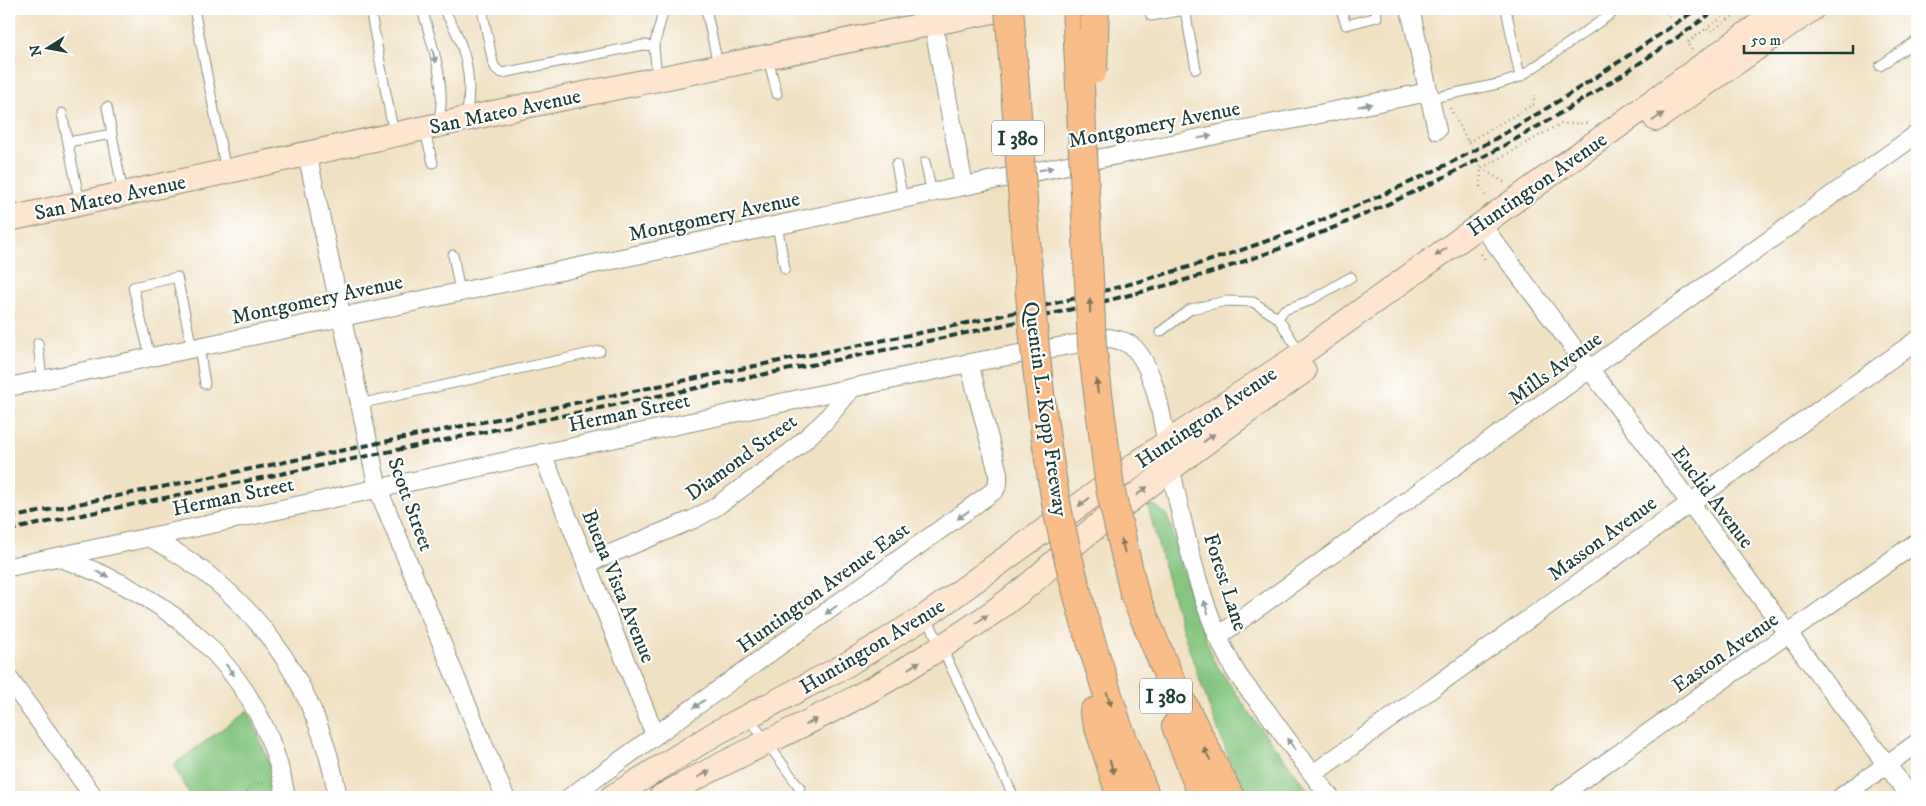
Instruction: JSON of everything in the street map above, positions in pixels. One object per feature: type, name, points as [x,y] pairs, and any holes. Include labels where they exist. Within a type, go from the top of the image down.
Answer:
[{"type":"highway","points":[[991,9],[1006,90],[1027,267]]},
{"type":"highway","name":"Quentin L. Kopp Freeway","points":[[1009,9],[1027,267],[1052,535],[1078,628]]},
{"type":"highway","name":"I 380","points":[[1076,9],[1092,338],[1110,488],[1134,593],[1168,701],[1203,797]]},
{"type":"highway","points":[[1088,266],[1095,9]]},
{"type":"highway","points":[[1134,593],[1169,677],[1230,797]]},
{"type":"highway","points":[[1078,628],[1122,797]]},
{"type":"highway","name":"I 380","points":[[1078,628],[1146,797]]},
{"type":"street","name":"San Mateo Avenue","points":[[9,219],[307,153],[768,58],[933,19],[1003,9]]},
{"type":"street","points":[[1410,9],[1437,130]]},
{"type":"street","name":"Huntington Avenue","points":[[612,797],[655,769],[747,716],[846,665],[926,616],[1166,442],[1484,238],[1781,9]]},
{"type":"street","name":"Huntington Avenue","points":[[661,797],[767,742],[846,704],[942,647],[1029,584],[1089,532],[1170,468],[1484,238],[1812,9]]},
{"type":"street","points":[[933,19],[964,186]]},
{"type":"street","name":"Montgomery Avenue","points":[[9,387],[903,198],[1428,92]]},
{"type":"street","name":"Mills Avenue","points":[[1218,637],[1917,136]]},
{"type":"street","name":"Scott Street","points":[[307,153],[378,488],[505,797]]},
{"type":"street","name":"Euclid Avenue","points":[[1484,238],[1590,371],[1911,797]]},
{"type":"street","name":"Herman Street","points":[[9,567],[969,363],[1095,339],[1110,338],[1124,341],[1135,349],[1144,362],[1160,412],[1170,468]]},
{"type":"street","name":"Masson Avenue","points":[[1313,774],[1917,340]]},
{"type":"street","name":"Huntington Avenue East","points":[[570,797],[988,497],[998,483],[998,473],[969,363]]},
{"type":"street","name":"Diamond Street","points":[[586,564],[694,519],[714,508],[791,452],[831,414],[852,388]]},
{"type":"street","name":"Buena Vista Avenue","points":[[542,453],[655,735]]},
{"type":"street","name":"Forest Lane","points":[[1170,468],[1206,608],[1218,637],[1234,669],[1330,797]]},
{"type":"street","points":[[149,537],[170,548],[216,581],[240,603],[279,648],[297,676],[318,723],[328,753],[338,797]]},
{"type":"street","name":"Easton Avenue","points":[[1558,797],[1917,542]]},
{"type":"street","points":[[56,557],[79,564],[130,588],[180,619],[205,641],[244,689],[259,716],[273,746],[286,797]]},
{"type":"street","points":[[9,679],[94,797]]},
{"type":"street","points":[[1841,797],[1917,743]]},
{"type":"lane","points":[[194,9],[226,171]]},
{"type":"lane","points":[[370,9],[394,135]]},
{"type":"lane","points":[[422,9],[442,89],[442,108],[431,127],[433,164]]},
{"type":"lane","points":[[443,9],[460,38],[468,76],[469,101],[465,120]]},
{"type":"lane","points":[[482,9],[493,63],[502,74],[643,45],[654,46]]},
{"type":"lane","points":[[658,80],[654,46],[664,9]]},
{"type":"lane","points":[[706,9],[718,68]]},
{"type":"lane","points":[[1150,9],[1151,16],[1185,10],[1196,69]]},
{"type":"lane","points":[[1341,9],[1346,25],[1377,17],[1376,9]]},
{"type":"lane","points":[[1506,9],[1520,76]]},
{"type":"lane","points":[[1428,92],[1437,97],[1498,84],[1520,76],[1618,9]]},
{"type":"lane","points":[[1880,66],[1917,40]]},
{"type":"lane","points":[[768,58],[777,94]]},
{"type":"lane","points":[[107,107],[123,194]]},
{"type":"lane","points":[[62,113],[80,203]]},
{"type":"lane","points":[[68,142],[112,134]]},
{"type":"lane","points":[[925,162],[932,193]]},
{"type":"lane","points":[[896,164],[903,198]]},
{"type":"lane","points":[[777,225],[785,269]]},
{"type":"lane","points":[[453,255],[460,292]]},
{"type":"lane","points":[[1278,318],[1284,310],[1310,301],[1351,277]]},
{"type":"lane","points":[[150,357],[133,287],[177,278],[205,384]]},
{"type":"lane","points":[[1160,332],[1191,309],[1226,301],[1253,302],[1278,318],[1301,354]]},
{"type":"lane","points":[[38,343],[42,380]]},
{"type":"lane","points":[[359,404],[600,351]]},
{"type":"lane","points":[[926,616],[1014,797]]},
{"type":"lane","points":[[747,716],[800,788]]},
{"type":"path","points":[[1663,9],[1669,17],[1680,9]]},
{"type":"path","points":[[1693,50],[1687,43],[1734,9]]},
{"type":"path","points":[[1707,28],[1710,32],[1743,9]]},
{"type":"path","points":[[1450,108],[1469,143],[1534,104],[1534,95]]},
{"type":"path","points":[[1482,167],[1560,124],[1590,123]]},
{"type":"path","points":[[1482,167],[1505,182]]},
{"type":"path","points":[[1482,167],[1480,186],[1486,196]]},
{"type":"path","points":[[1484,238],[1486,261]]},
{"type":"path","points":[[245,797],[248,787],[259,783],[264,784],[266,797]]},
{"type":"green space","points":[[1154,505],[1166,514],[1170,524],[1191,598],[1214,661],[1255,721],[1314,797],[1246,797],[1216,726],[1179,617],[1148,506]]},
{"type":"green space","points":[[248,710],[269,763],[278,797],[191,797],[173,765]]},
{"type":"railway","points":[[9,518],[955,326],[1095,293],[1164,274],[1232,253],[1299,229],[1438,169],[1540,112],[1697,9]]},
{"type":"railway","points":[[9,530],[965,333],[1056,313],[1194,278],[1303,240],[1366,214],[1488,154],[1605,86],[1717,9]]}]
